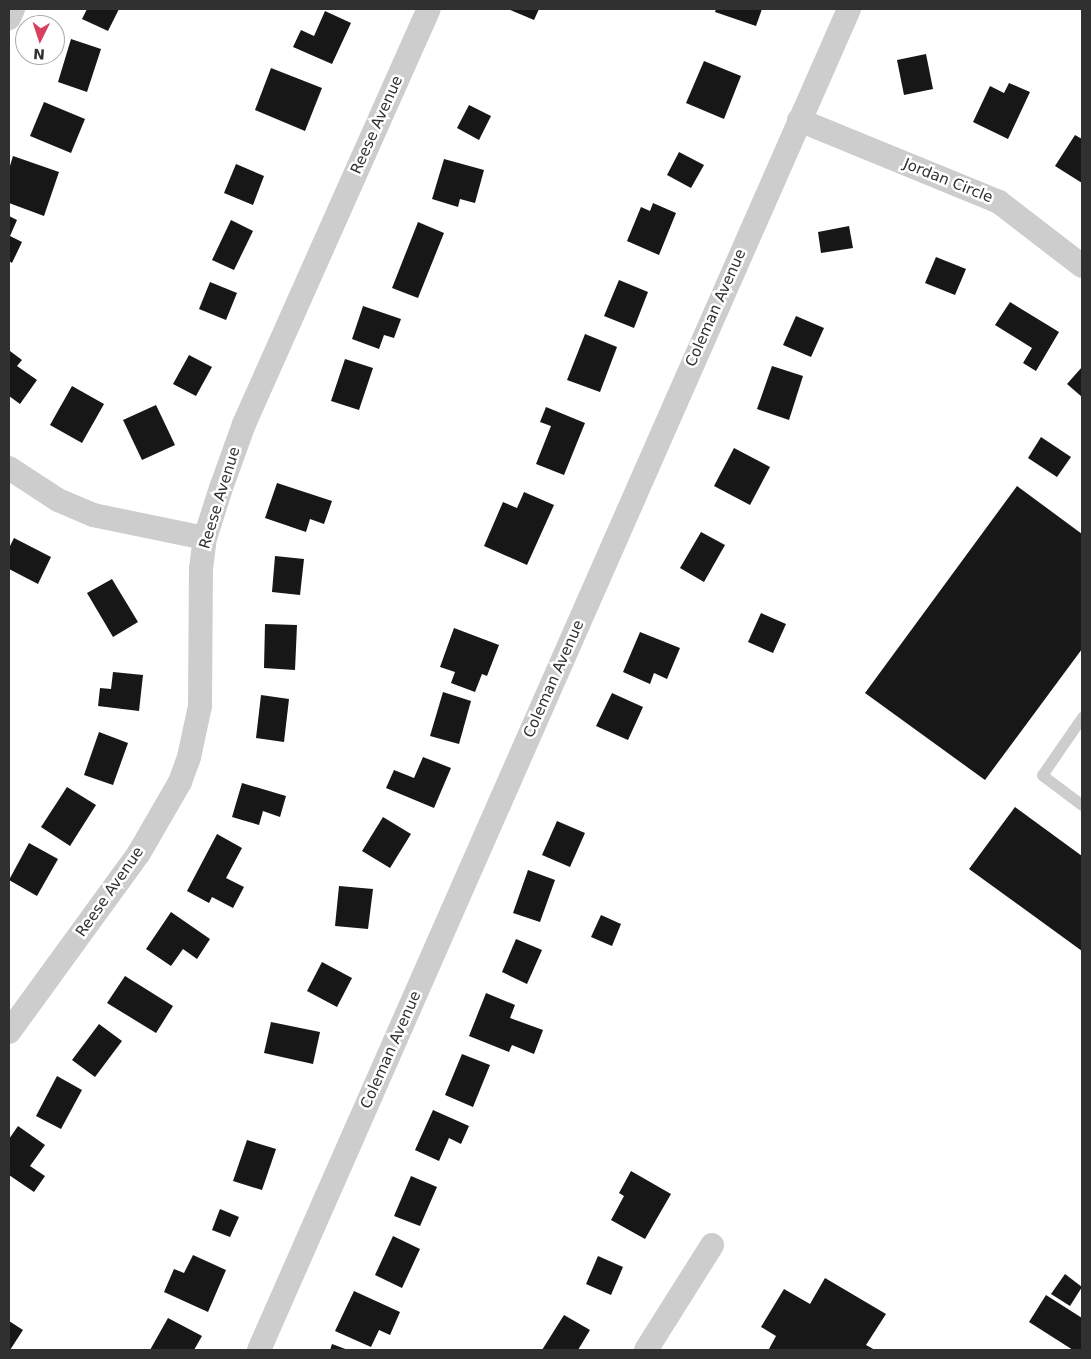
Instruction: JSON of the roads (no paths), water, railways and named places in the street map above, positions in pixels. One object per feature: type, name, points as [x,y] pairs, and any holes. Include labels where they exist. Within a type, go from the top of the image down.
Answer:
[{"type":"street","points":[[9,18],[13,9]]},
{"type":"street","name":"Reese Avenue","points":[[9,1032],[139,853],[180,782],[189,757],[200,706],[201,569],[205,538],[244,424],[428,9]]},
{"type":"street","name":"Coleman Avenue","points":[[259,1350],[849,9]]},
{"type":"street","name":"Jordan Circle","points":[[799,120],[999,202],[1082,266]]},
{"type":"street","points":[[9,468],[51,496],[93,515],[205,538]]},
{"type":"street","points":[[646,1350],[712,1245]]},
{"type":"lane","points":[[1082,717],[1042,775],[1082,805]]},
{"type":"lane","points":[[1072,731],[1082,738]]}]
